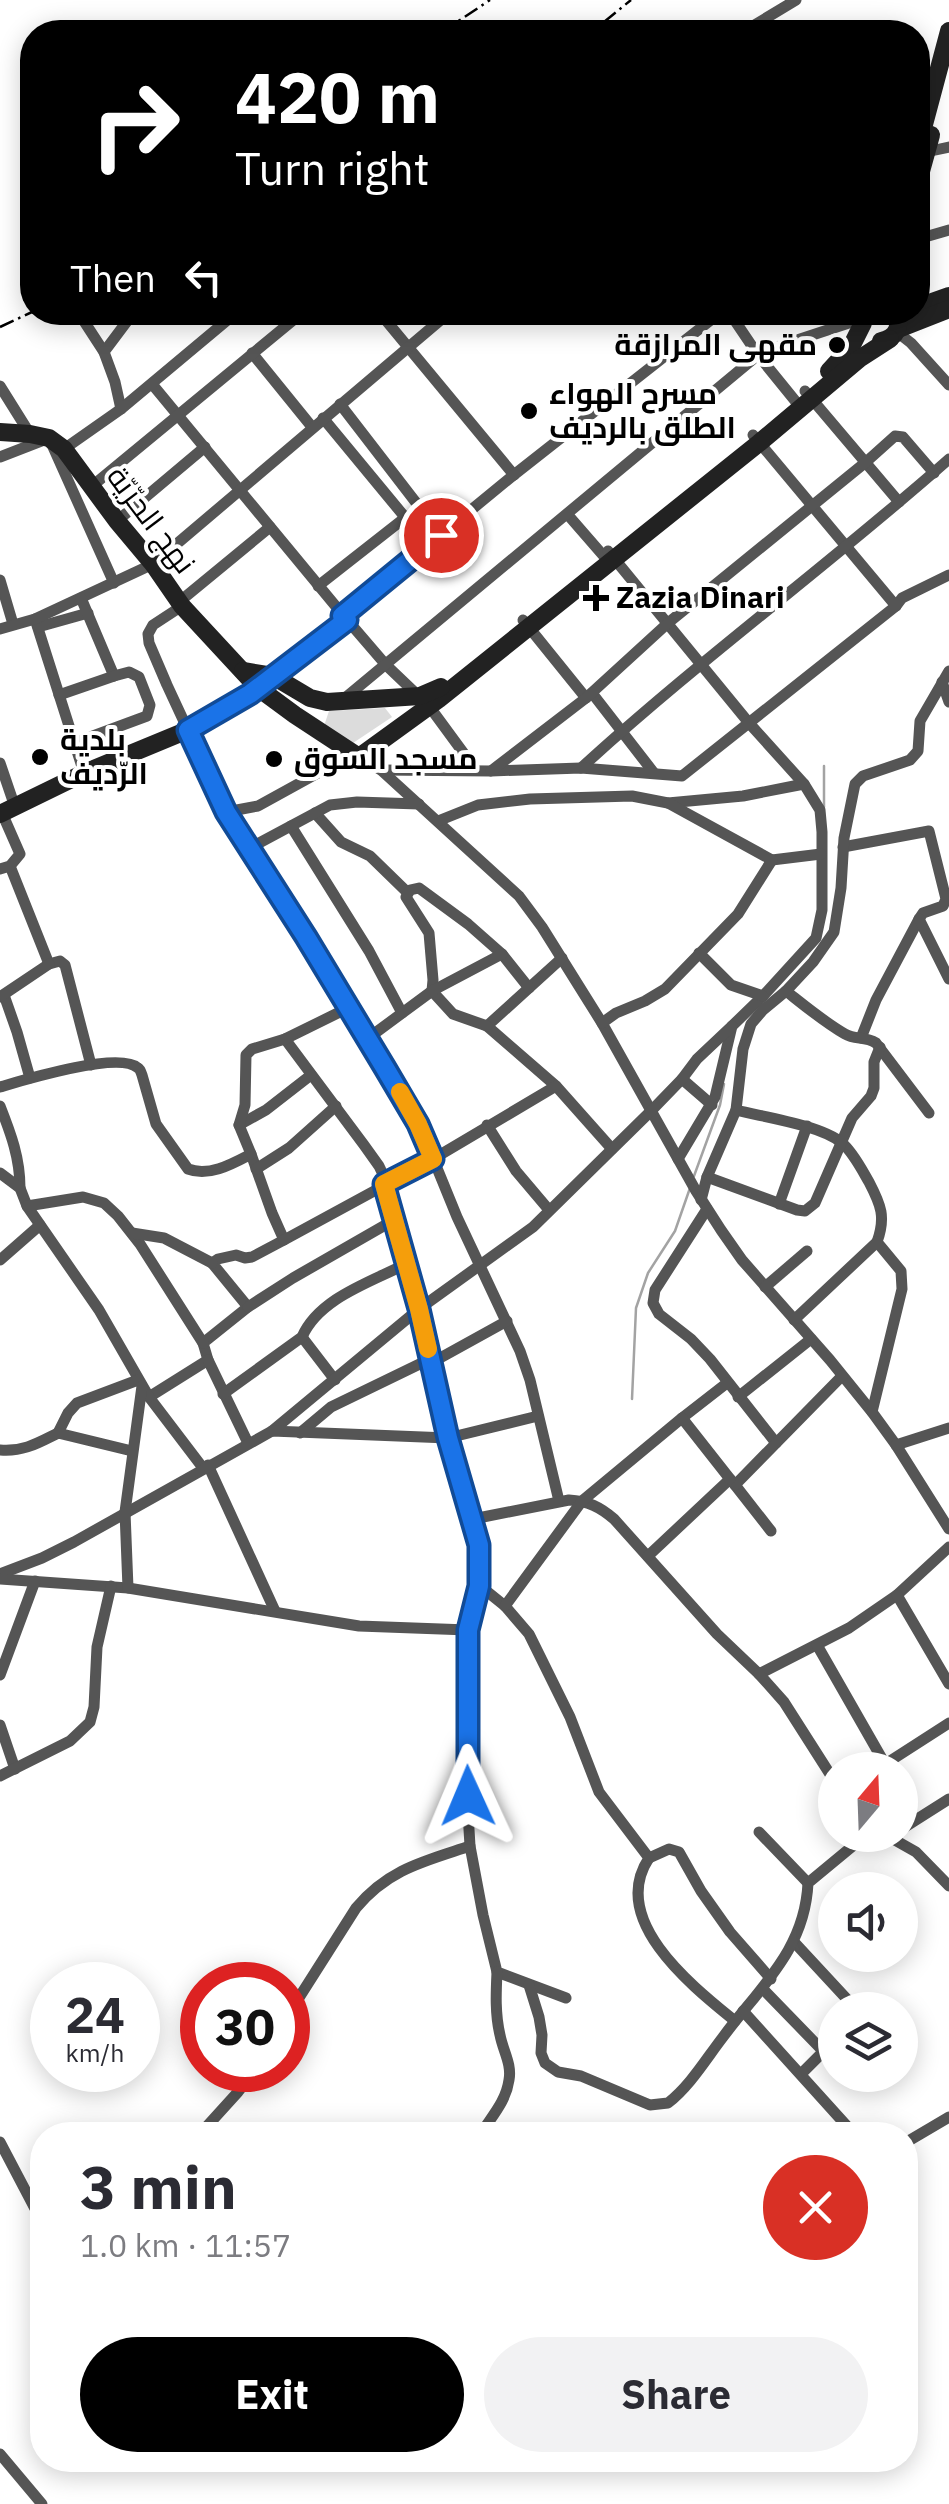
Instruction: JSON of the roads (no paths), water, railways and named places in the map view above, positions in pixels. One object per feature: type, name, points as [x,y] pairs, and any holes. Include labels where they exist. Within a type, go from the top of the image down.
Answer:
[{"type":"street","points":[[763,20],[796,0]]},
{"type":"street","points":[[930,115],[949,32]]},
{"type":"street","points":[[930,126],[949,70]]},
{"type":"street","points":[[86,325],[104,352],[121,409]]},
{"type":"street","points":[[104,352],[124,325]]},
{"type":"street","points":[[0,457],[121,409],[222,325]]},
{"type":"street","points":[[91,487],[287,325]]},
{"type":"street","points":[[390,325],[514,475]]},
{"type":"street","points":[[36,623],[153,564],[434,325]]},
{"type":"street","points":[[6,812],[84,773],[188,730],[241,700],[702,325]]},
{"type":"street","points":[[738,325],[758,355],[866,462],[899,502]]},
{"type":"street","points":[[312,727],[316,708],[335,702],[386,666],[758,355],[840,325]]},
{"type":"street","points":[[803,400],[842,360],[862,325]]},
{"type":"street","points":[[866,325],[867,334],[878,341],[894,325]]},
{"type":"street","points":[[227,814],[258,806],[327,768],[359,757],[437,690],[803,400],[872,350],[894,325]]},
{"type":"street","points":[[898,325],[949,385]]},
{"type":"street","points":[[252,353],[312,428]]},
{"type":"street","points":[[152,384],[386,666],[425,701],[476,770]]},
{"type":"street","points":[[0,386],[48,441],[114,582]]},
{"type":"street","points":[[340,404],[441,535]]},
{"type":"street","points":[[324,418],[428,545]]},
{"type":"street","points":[[0,432],[48,441]]},
{"type":"street","points":[[491,771],[589,695],[668,624],[895,436],[900,435],[934,473]]},
{"type":"street","points":[[756,439],[896,606]]},
{"type":"street","name":"نهج الحرّيّة","points":[[48,441],[91,487],[180,604],[257,687],[359,757]]},
{"type":"street","points":[[117,522],[205,448]]},
{"type":"street","points":[[581,768],[949,459]]},
{"type":"street","points":[[373,478],[387,465]]},
{"type":"street","points":[[0,1576],[42,1558],[272,1431],[419,1309],[517,1240],[652,1110],[696,1059],[763,996],[816,938],[822,910],[820,810],[804,784],[668,624],[568,515]]},
{"type":"street","points":[[318,586],[406,518]]},
{"type":"street","points":[[270,527],[153,625],[148,638],[227,814],[418,1124],[520,1351],[559,1501]]},
{"type":"street","points":[[382,770],[581,768],[682,776],[902,598],[949,575]]},
{"type":"street","points":[[0,580],[13,624]]},
{"type":"street","points":[[82,598],[114,676]]},
{"type":"street","points":[[0,629],[88,613]]},
{"type":"street","points":[[36,623],[84,773]]},
{"type":"street","points":[[526,623],[654,773]]},
{"type":"street","points":[[244,671],[273,676],[310,698],[335,702],[425,701]]},
{"type":"street","points":[[59,695],[129,672],[139,676],[150,705],[147,716],[74,743]]},
{"type":"street","points":[[946,677],[949,702]]},
{"type":"street","points":[[776,1442],[710,1359],[659,1314],[653,1304],[655,1290],[701,1200],[736,1110],[752,1024],[813,962],[834,932],[843,847],[855,784],[863,776],[910,760],[918,751],[920,721],[946,677]]},
{"type":"street","points":[[359,757],[382,770],[519,896],[602,1023],[701,1200],[742,1260],[872,1412],[949,1529]]},
{"type":"street","points":[[0,763],[6,812],[20,854],[5,867],[49,962]]},
{"type":"street","points":[[438,820],[478,805],[530,799],[632,796],[668,803],[743,796],[804,784]]},
{"type":"street","points":[[248,845],[330,805],[417,801]]},
{"type":"street","points":[[668,803],[772,860],[821,854]]},
{"type":"street","points":[[315,813],[341,842],[370,856],[408,893]]},
{"type":"street","points":[[291,826],[370,952],[402,1012]]},
{"type":"street","points":[[843,847],[929,830],[947,886],[946,903],[923,913],[919,920],[876,1000],[861,1038]]},
{"type":"street","points":[[602,1023],[664,989],[738,914],[772,860]]},
{"type":"street","points":[[432,990],[429,932],[406,897],[415,888],[468,924],[502,954],[530,988]]},
{"type":"street","points":[[919,920],[949,979]]},
{"type":"street","points":[[367,1038],[432,990],[502,954]]},
{"type":"street","points":[[700,954],[731,985],[763,996]]},
{"type":"street","points":[[487,1026],[562,958]]},
{"type":"street","points":[[30,1078],[18,1032],[2,996],[49,962],[60,961],[67,969],[91,1065]]},
{"type":"street","points":[[432,990],[453,1014],[487,1026],[556,1086],[612,1149]]},
{"type":"street","points":[[786,990],[849,1036],[870,1038],[929,1113]]},
{"type":"street","points":[[284,1240],[239,1126],[245,1105],[246,1055],[348,1008]]},
{"type":"street","points":[[679,1162],[712,1105],[732,1026]]},
{"type":"street","points":[[285,1039],[379,1166],[479,1545],[479,1586],[468,1630],[470,1846],[497,1972],[500,2038],[510,2068],[509,2083],[489,2122]]},
{"type":"street","points":[[707,1178],[797,1210],[810,1209],[852,1118],[872,1096],[874,1062],[880,1048]]},
{"type":"street","points":[[0,1087],[91,1065],[123,1064],[138,1068],[156,1124],[188,1169],[204,1173],[251,1154]]},
{"type":"street","points":[[239,1126],[311,1074]]},
{"type":"street","points":[[682,1079],[712,1105]]},
{"type":"street","points":[[212,1264],[218,1258],[252,1257],[433,1159],[556,1086]]},
{"type":"street","points":[[0,1106],[17,1150],[20,1188],[27,1206],[100,1310],[143,1388],[205,1466],[276,1611]]},
{"type":"street","points":[[256,1169],[288,1148],[336,1106]]},
{"type":"street","points":[[736,1110],[807,1126],[842,1142],[864,1173],[882,1213],[877,1242],[794,1320]]},
{"type":"street","points":[[487,1125],[516,1172],[549,1210]]},
{"type":"street","points":[[779,1204],[807,1126]]},
{"type":"street","points":[[0,1173],[20,1188]]},
{"type":"street","points":[[27,1206],[83,1197],[104,1203],[118,1216],[203,1343],[248,1443]]},
{"type":"street","points":[[203,1343],[293,1278],[394,1220]]},
{"type":"street","points":[[0,1260],[40,1225]]},
{"type":"street","points":[[132,1233],[164,1238],[212,1264],[248,1307]]},
{"type":"street","points":[[872,1412],[902,1289],[900,1271],[877,1242]]},
{"type":"street","points":[[765,1287],[807,1251]]},
{"type":"street","points":[[223,1394],[302,1336],[324,1308],[406,1264]]},
{"type":"street","points":[[300,1432],[331,1407],[507,1320]]},
{"type":"street","points":[[302,1336],[335,1380]]},
{"type":"street","points":[[738,1398],[811,1339]]},
{"type":"street","points":[[0,1450],[28,1448],[58,1433],[78,1403],[143,1388],[208,1360]]},
{"type":"street","points":[[648,1556],[776,1442],[842,1376]]},
{"type":"street","points":[[505,1606],[582,1501],[728,1383]]},
{"type":"street","points":[[128,1588],[125,1512],[143,1388]]},
{"type":"street","points":[[272,1431],[448,1438],[538,1416]]},
{"type":"street","points":[[682,1418],[771,1532]]},
{"type":"street","points":[[896,1445],[949,1428]]},
{"type":"street","points":[[58,1433],[132,1451]]},
{"type":"street","points":[[472,1519],[559,1501],[600,1506],[717,1634],[759,1674],[798,1722],[818,1754]]},
{"type":"street","points":[[759,1674],[818,1646],[897,1595],[949,1547]]},
{"type":"street","points":[[0,1576],[128,1588],[358,1626],[468,1630]]},
{"type":"street","points":[[0,1675],[34,1581]]},
{"type":"street","points":[[0,1776],[70,1741],[90,1722],[97,1647],[111,1586]]},
{"type":"street","points":[[479,1586],[518,1618],[570,1718],[599,1792],[649,1858]]},
{"type":"street","points":[[897,1595],[949,1684]]},
{"type":"street","points":[[818,1646],[873,1752]]},
{"type":"street","points":[[0,1725],[15,1769]]},
{"type":"street","points":[[906,1752],[948,1727]]},
{"type":"street","points":[[918,1818],[949,1799]]},
{"type":"street","points":[[529,1984],[539,2016],[546,2063],[558,2072],[581,2076],[650,2105],[668,2104],[767,1984],[794,1942],[807,1903],[808,1883],[759,1832]]},
{"type":"street","points":[[310,1980],[369,1892],[407,1867],[470,1846]]},
{"type":"street","points":[[818,2046],[767,1984],[701,1892],[679,1852],[669,1849],[649,1858],[636,1888],[640,1912],[672,1966],[697,1990],[739,2016],[801,2074],[843,2122]]},
{"type":"street","points":[[808,1883],[845,1852]]},
{"type":"street","points":[[916,1852],[949,1886]]},
{"type":"street","points":[[794,1942],[841,1992]]},
{"type":"street","points":[[497,1972],[566,1998]]},
{"type":"street","points":[[801,2074],[818,2057]]},
{"type":"street","points":[[211,2122],[238,2092]]},
{"type":"street","points":[[918,2135],[949,2117]]},
{"type":"street","points":[[0,2142],[30,2199]]},
{"type":"street","points":[[0,2454],[42,2504]]},
{"type":"waterway","points":[[824,766],[824,807]]},
{"type":"waterway","points":[[694,1176],[724,1084]]},
{"type":"waterway","points":[[632,1399],[636,1308],[648,1273],[675,1231],[690,1188]]},
{"type":"railway","points":[[460,20],[490,0]]},
{"type":"railway","points":[[606,20],[631,0]]},
{"type":"railway","points":[[0,327],[20,318]]},
{"type":"place","name":"مقهى المرازقة","points":[[837,345]]},
{"type":"place","name":"مسرح الهواء الطلق بالرديف","points":[[529,411]]},
{"type":"place","name":"Zazia Dinari","points":[[596,598]]},
{"type":"place","name":"بلدية الرّديف","points":[[40,757]]},
{"type":"place","name":"مسجد السوق","points":[[274,759]]}]
